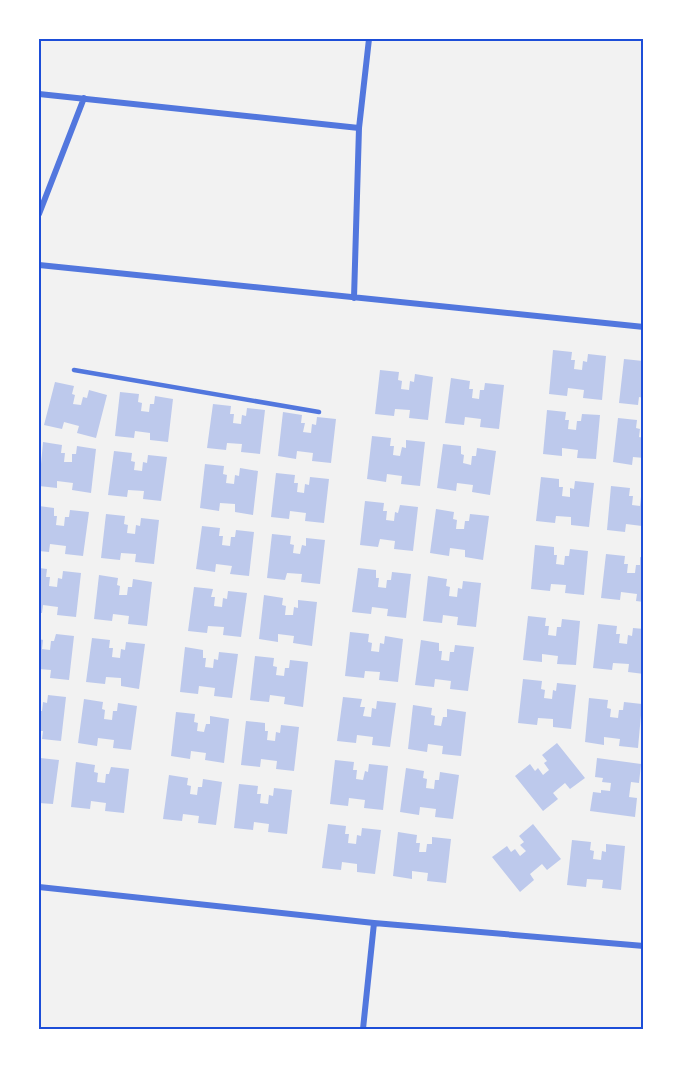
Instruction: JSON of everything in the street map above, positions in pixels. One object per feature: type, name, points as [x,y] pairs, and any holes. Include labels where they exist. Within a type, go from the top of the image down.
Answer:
[{"type":"street","points":[[354,298],[359,129],[369,39]]},
{"type":"street","points":[[39,94],[359,129]]},
{"type":"street","points":[[39,214],[84,98]]},
{"type":"street","points":[[39,265],[644,327]]},
{"type":"street","points":[[39,887],[374,923],[644,946]]},
{"type":"street","points":[[363,1029],[374,923]]},
{"type":"lane","points":[[74,370],[319,412]]},
{"type":"building","points":[[553,350],[572,352],[571,360],[575,360],[574,369],[582,370],[583,361],[587,362],[588,354],[606,356],[602,400],[583,398],[584,390],[568,388],[567,396],[549,394]]},
{"type":"building","points":[[624,359],[643,361],[644,398],[639,397],[638,405],[619,403]]},
{"type":"building","points":[[380,370],[399,372],[398,380],[402,381],[401,389],[409,390],[410,381],[414,382],[415,374],[433,377],[428,420],[409,418],[410,410],[395,409],[394,416],[375,414]]},
{"type":"building","points":[[451,378],[470,381],[469,389],[473,389],[472,398],[479,399],[480,390],[484,390],[485,383],[504,385],[499,429],[480,427],[481,419],[465,417],[464,425],[445,423]]},
{"type":"building","points":[[55,382],[74,386],[73,404],[81,405],[83,397],[87,398],[89,390],[107,395],[96,438],[77,433],[79,426],[64,422],[62,429],[44,425]]},
{"type":"building","points":[[120,392],[139,394],[138,402],[142,403],[141,411],[149,412],[150,404],[154,404],[155,396],[173,399],[168,442],[150,440],[150,433],[135,431],[134,438],[115,436]]},
{"type":"building","points":[[213,404],[231,406],[230,414],[234,414],[233,423],[241,424],[242,415],[246,416],[247,408],[265,410],[260,454],[241,452],[242,444],[227,443],[226,450],[207,448]]},
{"type":"building","points":[[547,410],[566,412],[565,420],[569,420],[568,429],[576,430],[577,421],[581,421],[582,414],[600,415],[596,459],[577,458],[578,450],[562,448],[562,456],[543,454]]},
{"type":"building","points":[[283,412],[302,415],[301,423],[305,423],[303,432],[311,433],[312,424],[316,425],[317,417],[336,419],[331,463],[312,461],[313,453],[297,451],[296,459],[278,456]]},
{"type":"building","points":[[618,418],[637,420],[636,428],[640,429],[639,437],[644,438],[644,458],[633,457],[632,465],[613,462]]},
{"type":"building","points":[[372,436],[391,438],[390,446],[394,446],[393,455],[400,456],[402,447],[406,448],[406,440],[425,442],[420,486],[401,484],[402,476],[387,474],[386,482],[367,479]]},
{"type":"building","points":[[43,442],[62,445],[61,453],[65,453],[64,462],[72,462],[72,454],[76,454],[77,446],[96,449],[91,493],[72,490],[73,483],[57,481],[57,488],[39,486]]},
{"type":"building","points":[[443,444],[461,446],[461,454],[464,455],[463,463],[471,465],[472,456],[476,456],[477,448],[496,451],[490,495],[472,492],[473,485],[457,483],[456,491],[437,488]]},
{"type":"building","points":[[114,451],[132,453],[131,461],[135,462],[134,470],[142,471],[143,462],[147,463],[148,455],[167,457],[161,501],[143,499],[144,491],[128,490],[127,497],[108,495]]},
{"type":"building","points":[[205,464],[224,466],[223,474],[227,475],[226,483],[234,484],[235,475],[239,476],[240,468],[258,471],[253,515],[235,512],[235,504],[220,503],[219,511],[200,508]]},
{"type":"building","points":[[276,473],[295,475],[294,483],[298,483],[297,492],[304,493],[305,484],[309,485],[310,477],[329,479],[324,523],[305,521],[306,513],[290,511],[289,519],[271,517]]},
{"type":"building","points":[[541,477],[559,479],[559,487],[563,487],[562,496],[570,497],[570,488],[574,489],[575,481],[594,483],[589,527],[571,525],[571,517],[556,516],[555,523],[536,521]]},
{"type":"building","points":[[611,486],[630,488],[629,496],[633,496],[632,505],[640,506],[641,497],[644,497],[644,534],[641,534],[642,526],[626,524],[625,532],[607,530]]},
{"type":"building","points":[[365,501],[384,503],[383,511],[387,511],[386,520],[394,521],[395,512],[398,513],[400,505],[418,507],[413,551],[394,549],[395,541],[380,539],[378,547],[360,545]]},
{"type":"building","points":[[39,506],[54,508],[54,516],[57,516],[56,525],[64,526],[65,517],[69,517],[70,510],[89,512],[83,556],[65,554],[66,546],[50,544],[49,552],[39,551]]},
{"type":"building","points":[[436,509],[454,512],[453,519],[457,520],[456,529],[464,529],[465,521],[469,521],[470,514],[489,516],[483,560],[465,557],[465,550],[450,548],[449,556],[430,553]]},
{"type":"building","points":[[106,514],[125,516],[124,524],[128,525],[127,533],[135,534],[136,525],[140,526],[141,518],[159,520],[154,564],[135,562],[136,554],[121,553],[120,560],[101,558]]},
{"type":"building","points":[[202,526],[220,528],[219,536],[223,536],[222,545],[230,546],[231,537],[235,537],[236,530],[254,532],[249,576],[230,574],[232,566],[216,564],[215,572],[196,569]]},
{"type":"building","points":[[272,534],[291,536],[290,544],[294,545],[293,553],[300,554],[302,545],[306,546],[306,538],[325,540],[320,584],[301,582],[302,574],[287,573],[285,580],[267,578]]},
{"type":"building","points":[[535,545],[554,547],[554,555],[557,555],[556,564],[564,565],[565,556],[569,556],[570,549],[588,551],[584,595],[565,593],[566,585],[551,584],[550,591],[531,589]]},
{"type":"building","points":[[606,554],[625,556],[624,564],[628,564],[627,573],[635,573],[636,565],[640,565],[640,557],[644,558],[644,602],[636,601],[637,594],[621,592],[620,600],[601,598]]},
{"type":"building","points":[[39,568],[47,569],[46,577],[50,577],[49,586],[57,587],[58,578],[62,579],[63,571],[81,573],[76,617],[57,615],[58,607],[43,605],[42,613],[39,613]]},
{"type":"building","points":[[358,568],[376,570],[376,578],[379,578],[378,587],[386,588],[387,580],[391,580],[392,572],[411,574],[406,618],[387,616],[388,609],[372,607],[371,614],[352,612]]},
{"type":"building","points":[[99,575],[118,578],[119,595],[127,595],[128,587],[132,587],[133,579],[152,582],[147,626],[128,624],[129,616],[113,614],[112,621],[94,619]]},
{"type":"building","points":[[428,576],[447,579],[446,586],[450,587],[449,596],[457,597],[458,588],[462,589],[463,581],[481,583],[476,627],[457,625],[458,617],[443,615],[442,623],[423,621]]},
{"type":"building","points":[[194,587],[213,589],[211,597],[215,597],[214,606],[222,607],[223,598],[227,599],[228,591],[247,593],[241,637],[223,635],[224,627],[208,626],[207,633],[188,631]]},
{"type":"building","points":[[264,595],[283,598],[282,605],[286,606],[285,615],[293,615],[294,607],[298,608],[298,600],[317,602],[312,646],[293,643],[294,636],[278,634],[278,642],[259,639]]},
{"type":"building","points":[[528,616],[546,618],[545,626],[549,626],[548,635],[556,636],[557,627],[561,627],[562,619],[580,621],[576,665],[557,664],[558,656],[542,654],[542,662],[523,660]]},
{"type":"building","points":[[598,624],[617,626],[616,634],[620,634],[619,643],[627,644],[628,635],[632,636],[633,628],[644,629],[644,674],[628,672],[629,664],[613,663],[612,670],[593,668]]},
{"type":"building","points":[[350,632],[369,634],[368,642],[372,643],[371,651],[379,652],[380,643],[384,644],[385,636],[403,639],[398,682],[379,680],[380,672],[365,671],[364,678],[345,676]]},
{"type":"building","points":[[56,634],[74,636],[69,680],[50,678],[51,670],[39,669],[39,639],[43,640],[42,649],[50,650],[51,641],[54,641]]},
{"type":"building","points":[[92,638],[110,640],[109,648],[113,648],[112,657],[120,658],[121,649],[125,650],[126,642],[145,644],[139,689],[121,686],[121,678],[106,677],[105,684],[86,682]]},
{"type":"building","points":[[421,640],[439,643],[439,651],[442,651],[441,660],[449,661],[450,652],[454,652],[455,645],[474,647],[468,691],[450,689],[451,681],[435,679],[434,687],[415,685]]},
{"type":"building","points":[[185,647],[203,650],[203,658],[206,658],[205,667],[213,668],[214,659],[218,660],[219,652],[238,654],[232,698],[214,696],[215,688],[199,686],[198,694],[180,692]]},
{"type":"building","points":[[255,656],[274,658],[273,666],[277,667],[276,675],[284,676],[285,668],[289,668],[290,660],[308,662],[303,707],[284,704],[285,697],[270,695],[269,702],[250,700]]},
{"type":"building","points":[[523,679],[542,681],[541,689],[545,690],[544,698],[552,699],[557,683],[576,685],[571,729],[553,727],[553,719],[538,718],[537,725],[518,723]]},
{"type":"building","points":[[48,695],[66,697],[61,741],[42,739],[43,731],[39,731],[39,711],[42,711],[43,702],[47,703]]},
{"type":"building","points":[[343,697],[362,699],[360,707],[365,707],[363,716],[371,717],[372,708],[376,709],[377,701],[396,703],[390,747],[372,745],[373,737],[357,735],[356,743],[337,741]]},
{"type":"building","points":[[589,698],[608,700],[607,708],[611,709],[610,717],[618,718],[619,710],[623,710],[624,702],[642,704],[638,748],[619,746],[620,739],[604,737],[604,745],[585,742]]},
{"type":"building","points":[[84,699],[103,702],[104,719],[112,720],[113,711],[117,711],[118,703],[137,706],[131,750],[113,748],[114,740],[98,738],[97,746],[78,743]]},
{"type":"building","points":[[413,705],[432,708],[431,715],[435,716],[434,725],[441,726],[443,717],[447,717],[447,709],[466,712],[461,756],[442,754],[443,746],[428,744],[427,752],[408,749]]},
{"type":"building","points":[[176,712],[195,714],[194,722],[198,723],[197,731],[204,732],[206,724],[210,724],[210,716],[229,719],[224,763],[205,760],[206,753],[191,751],[190,759],[171,756]]},
{"type":"building","points":[[246,721],[265,723],[265,731],[268,731],[267,740],[275,741],[276,732],[280,733],[281,725],[299,727],[294,771],[276,769],[277,761],[261,759],[260,767],[241,765]]},
{"type":"building","points":[[557,743],[585,778],[570,789],[565,783],[553,793],[558,799],[543,811],[515,776],[530,764],[535,771],[538,768],[543,775],[549,770],[544,763],[547,761],[542,755]]},
{"type":"building","points":[[40,758],[59,760],[53,804],[39,803]]},
{"type":"building","points":[[597,758],[641,764],[639,783],[631,782],[629,797],[637,798],[635,817],[590,811],[593,792],[610,791],[611,783],[602,782],[603,778],[595,777]]},
{"type":"building","points":[[335,760],[354,762],[353,770],[357,770],[356,779],[363,780],[365,771],[368,772],[369,764],[388,766],[383,810],[364,808],[365,800],[349,798],[348,806],[330,804]]},
{"type":"building","points":[[76,762],[95,765],[94,772],[98,773],[97,782],[105,783],[106,774],[109,774],[111,767],[129,769],[124,813],[105,811],[106,803],[91,801],[90,809],[71,807]]},
{"type":"building","points":[[406,768],[424,771],[423,778],[427,779],[426,788],[434,789],[435,780],[439,780],[440,772],[459,775],[453,819],[435,817],[436,809],[420,807],[419,815],[400,812]]},
{"type":"building","points":[[169,775],[188,778],[187,785],[191,786],[190,794],[197,795],[198,787],[202,787],[203,779],[222,782],[216,825],[198,823],[199,816],[183,814],[182,821],[163,819]]},
{"type":"building","points":[[239,784],[258,786],[257,794],[261,794],[260,803],[268,804],[269,795],[273,796],[274,788],[292,790],[287,834],[268,832],[269,824],[254,822],[253,830],[234,828]]},
{"type":"building","points":[[328,824],[346,826],[345,834],[349,834],[348,843],[356,844],[357,835],[361,836],[362,828],[381,830],[375,874],[357,872],[357,864],[342,862],[341,870],[322,868]]},
{"type":"building","points":[[533,824],[561,859],[547,870],[542,864],[530,874],[534,880],[520,892],[492,857],[507,846],[511,852],[515,849],[520,856],[526,851],[520,845],[524,842],[519,836]]},
{"type":"building","points":[[398,832],[417,835],[416,843],[420,843],[419,852],[426,852],[427,844],[432,844],[432,837],[451,839],[446,883],[427,881],[428,873],[412,871],[412,879],[393,876]]},
{"type":"building","points":[[572,840],[591,842],[590,850],[594,851],[593,859],[601,860],[602,851],[606,852],[606,844],[625,846],[621,890],[602,888],[603,880],[587,879],[586,887],[567,885]]}]
